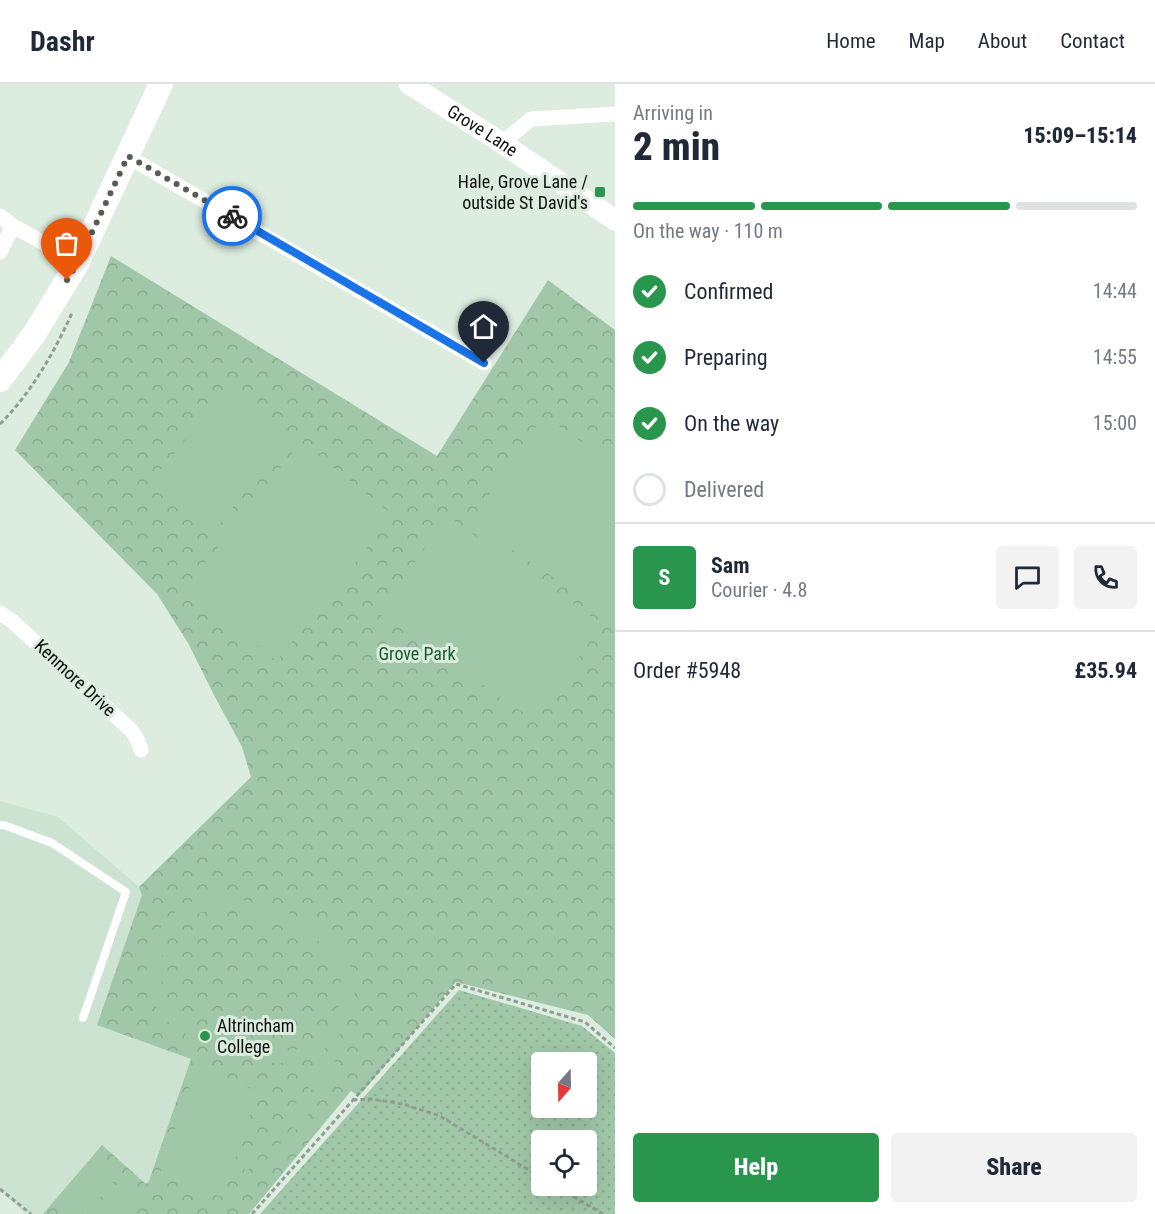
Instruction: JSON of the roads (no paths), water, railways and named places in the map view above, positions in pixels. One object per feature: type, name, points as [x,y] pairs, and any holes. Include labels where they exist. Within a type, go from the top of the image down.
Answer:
[{"type":"main road","points":[[0,380],[35,333],[78,262],[161,84]]},
{"type":"street","name":"Grove Lane","points":[[409,84],[502,143],[615,220]]},
{"type":"street","points":[[502,143],[531,119],[615,114]]},
{"type":"street","points":[[128,156],[484,363]]},
{"type":"street","points":[[0,216],[13,226],[78,262]]},
{"type":"street","points":[[0,252],[13,226]]},
{"type":"street","name":"Kenmore Drive","points":[[0,613],[12,621],[132,731],[141,750]]},
{"type":"lane","points":[[0,825],[52,843],[126,892],[83,1018]]},
{"type":"place","name":"Hale, Grove Lane / outside St David's","points":[[600,192]]},
{"type":"place","name":"Altrincham College","points":[[205,1036]]},
{"type":"park label","name":"Grove Park","points":[[417,654]]}]
